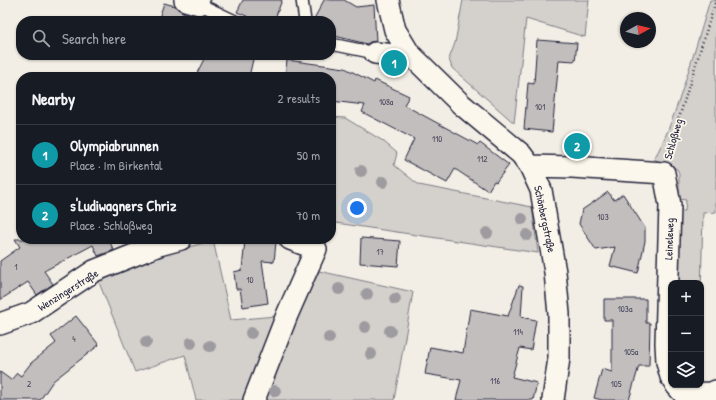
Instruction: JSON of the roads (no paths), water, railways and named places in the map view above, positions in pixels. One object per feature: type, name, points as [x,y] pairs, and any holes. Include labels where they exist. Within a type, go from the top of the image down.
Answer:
[{"type":"street","name":"Schönbergstraße","points":[[388,0],[395,30],[409,53],[461,104],[521,154],[530,166],[541,190],[555,272],[559,314],[559,358],[553,400]]},
{"type":"street","points":[[376,53],[395,55],[409,53]]},
{"type":"street","name":"Schloßweg","points":[[530,166],[664,173]]},
{"type":"street","name":"Leineleweg","points":[[664,173],[670,205],[666,343],[668,366]]},
{"type":"street","name":"Wenzingerstraße","points":[[0,324],[31,313],[94,271],[162,244]]},
{"type":"street","points":[[254,400],[287,315],[316,249],[303,244]]},
{"type":"street","points":[[681,393],[712,393],[716,391]]},
{"type":"lane","points":[[302,0],[304,16]]},
{"type":"lane","points":[[192,2],[224,16]]},
{"type":"lane","points":[[336,45],[376,53]]},
{"type":"place","name":"Olympiabrunnen","points":[[394,63]]},
{"type":"place","name":"s'Ludiwagners Chriz","points":[[577,146]]}]
